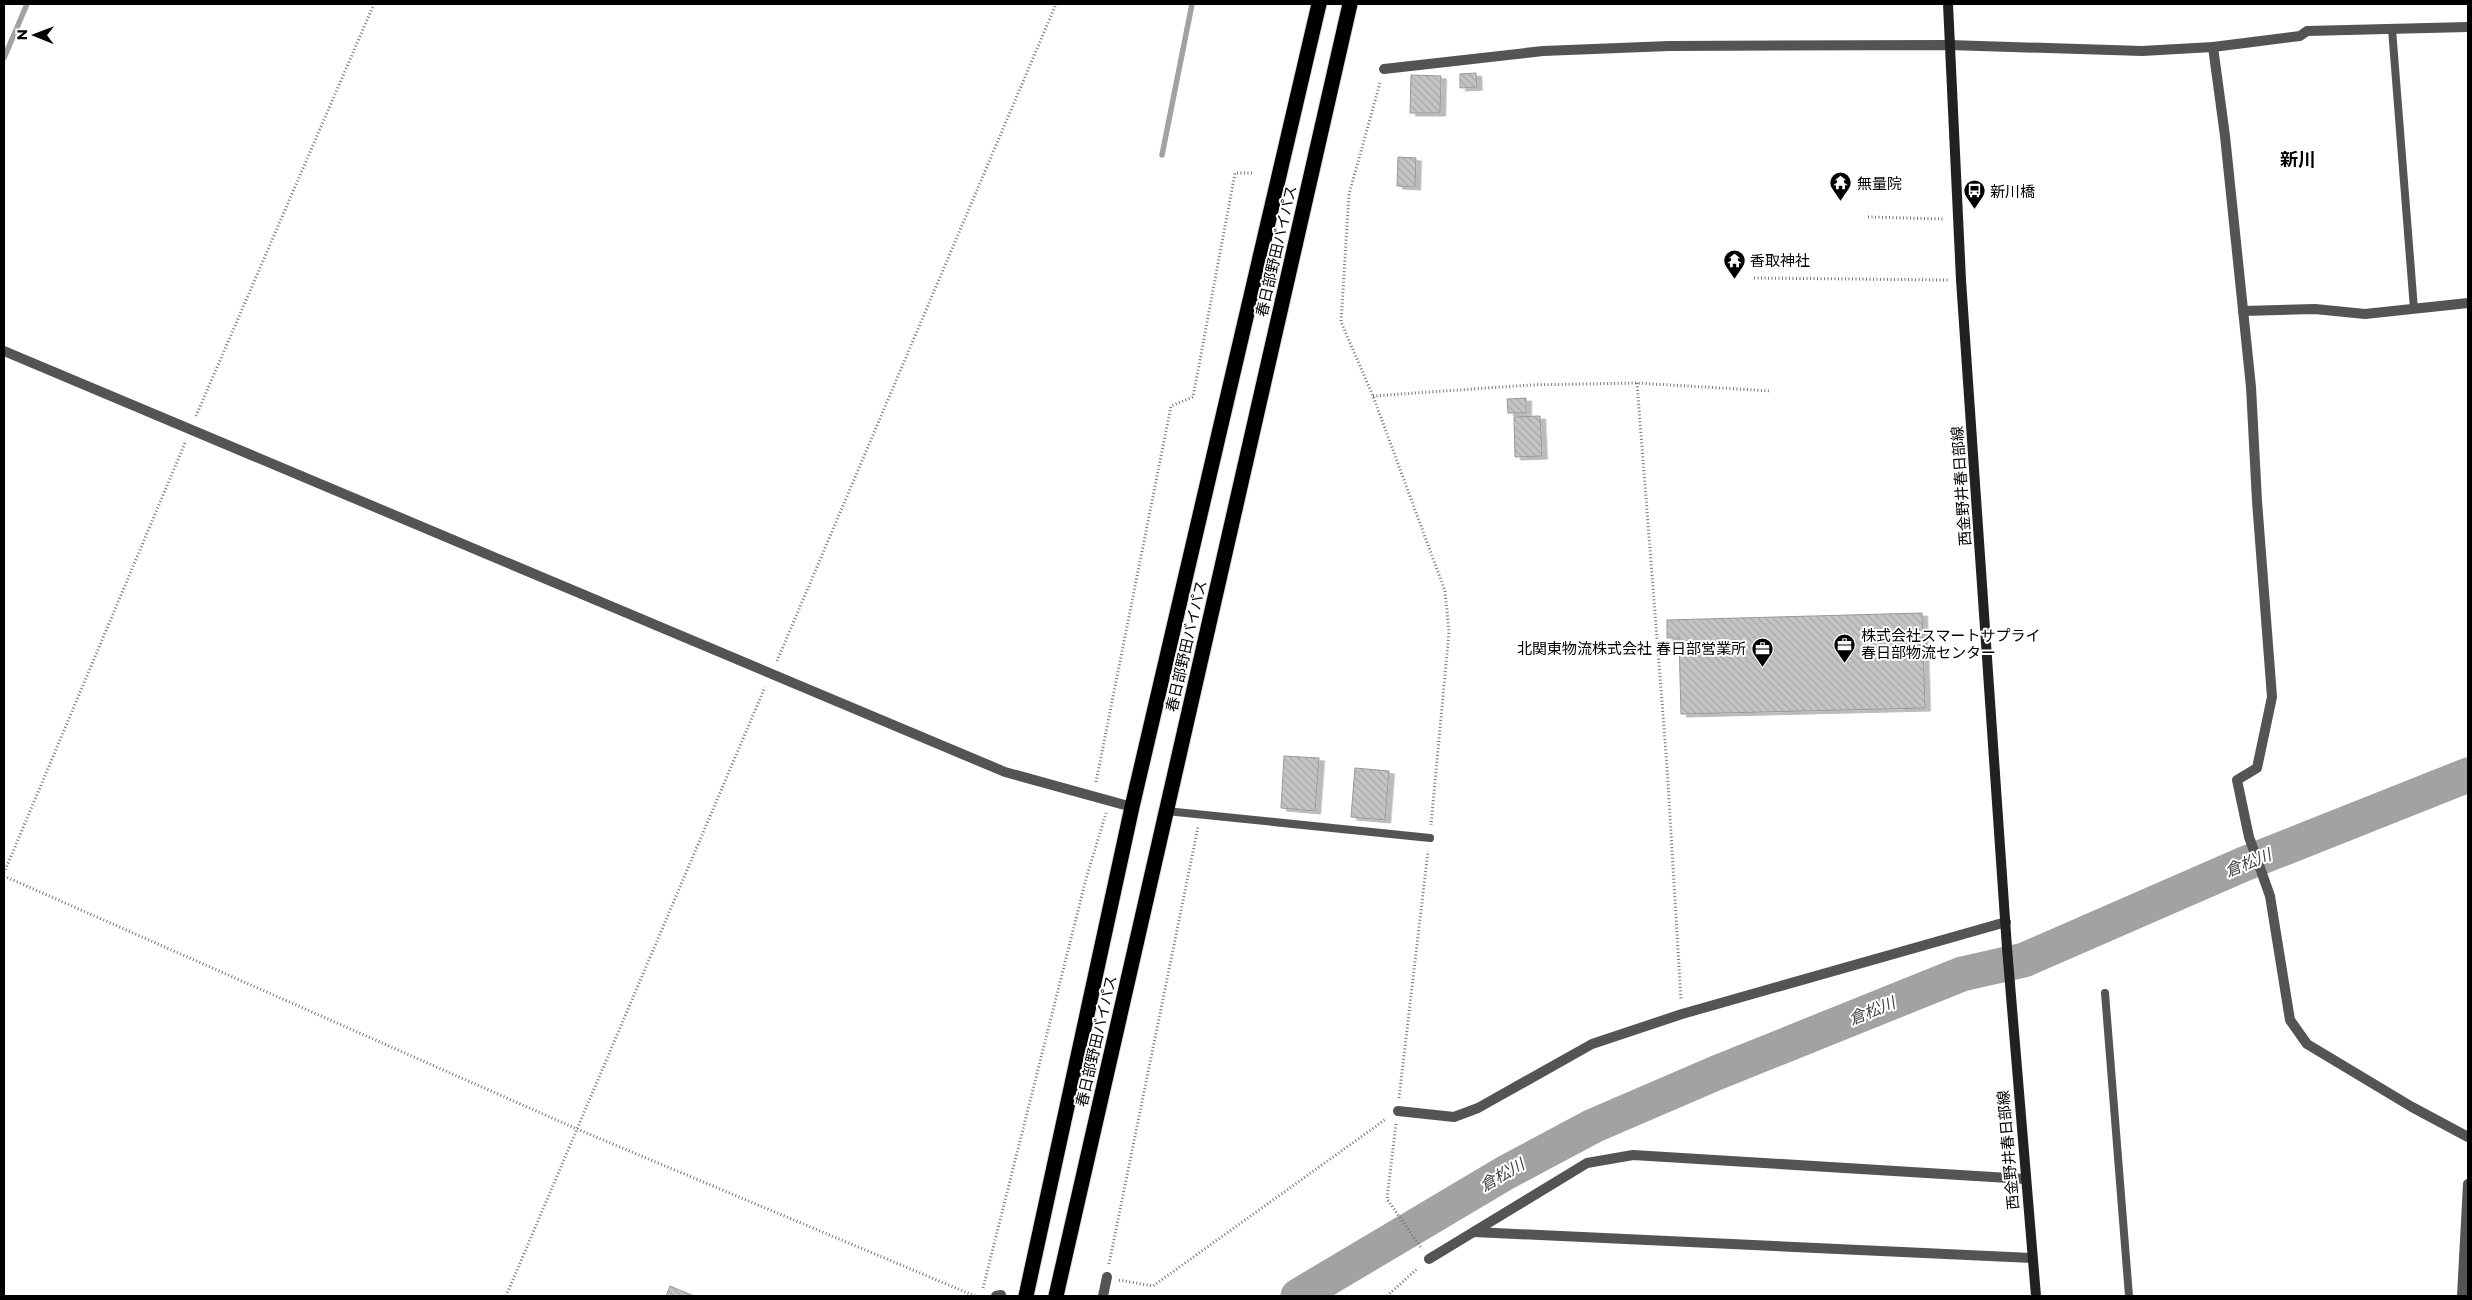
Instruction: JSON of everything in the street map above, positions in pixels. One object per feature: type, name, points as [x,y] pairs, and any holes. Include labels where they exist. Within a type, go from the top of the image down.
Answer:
[{"type":"highway","name":"春日部野田バイパス","points":[[1026,1296],[1132,807],[1319,4]]},
{"type":"highway","name":"春日部野田バイパス","points":[[1056,1296],[1350,4]]},
{"type":"main road","name":"西金野井春日部線","points":[[1948,4],[1961,280],[2006,922],[2036,1296]]},
{"type":"street","points":[[1384,69],[1543,50],[1669,46],[1949,45],[2142,51],[2214,47],[2300,36],[2308,31],[2468,27]]},
{"type":"street","points":[[2214,47],[2251,387],[2256,501],[2272,697],[2257,768],[2237,780],[2249,837],[2270,896],[2290,1020],[2306,1044],[2412,1107],[2468,1136]]},
{"type":"street","points":[[2243,311],[2315,309],[2365,314],[2468,303]]},
{"type":"street","points":[[4,351],[191,428],[770,675],[1005,772],[1132,807]]},
{"type":"street","points":[[1398,1111],[1454,1118],[1478,1108],[1592,1044],[1682,1014],[2006,922]]},
{"type":"street","points":[[1429,1259],[1587,1163],[1633,1154],[2026,1179]]},
{"type":"street","points":[[2462,1296],[2468,1184]]},
{"type":"street","points":[[1473,1232],[2032,1258]]},
{"type":"street","points":[[1103,1296],[1107,1277]]},
{"type":"lane","points":[[2392,29],[2414,309]]},
{"type":"lane","points":[[1166,811],[1430,838]]},
{"type":"lane","points":[[2105,993],[2129,1296]]},
{"type":"path","points":[[374,4],[191,428],[4,874],[577,1129],[975,1296]]},
{"type":"path","points":[[506,1296],[1056,4]]},
{"type":"path","points":[[1384,69],[1349,194],[1341,322],[1373,396],[1445,591],[1449,632],[1430,838],[1388,1199],[1429,1259],[1387,1296]]},
{"type":"path","points":[[1093,796],[1170,406],[1193,397],[1235,173],[1252,173]]},
{"type":"path","points":[[1868,217],[1958,219]]},
{"type":"path","points":[[1754,278],[1961,280]]},
{"type":"path","points":[[1373,396],[1530,385],[1637,383],[1771,391]]},
{"type":"path","points":[[1637,383],[1667,766],[1682,1014]]},
{"type":"path","points":[[981,1296],[1086,879],[1109,801]]},
{"type":"path","points":[[1200,814],[1107,1277],[1153,1286],[1398,1111]]},
{"type":"building","points":[[1476,73],[1477,87],[1460,88],[1460,74]]},
{"type":"building","points":[[1411,75],[1441,76],[1440,113],[1410,113]]},
{"type":"building","points":[[1398,157],[1416,158],[1415,187],[1397,186]]},
{"type":"building","points":[[1526,398],[1526,413],[1508,413],[1507,399]]},
{"type":"building","points":[[1540,416],[1542,456],[1515,457],[1514,417]]},
{"type":"building","points":[[1922,613],[1925,708],[1681,714],[1679,638],[1667,638],[1667,620]]},
{"type":"building","points":[[1284,756],[1319,758],[1315,811],[1281,808]]},
{"type":"building","points":[[1355,768],[1389,771],[1385,820],[1351,817]]},
{"type":"building","points":[[670,1286],[694,1296],[666,1296]]},
{"type":"waterway","points":[[4,58],[27,4]]},
{"type":"waterway","points":[[1162,155],[1192,4]]},
{"type":"waterway","name":"倉松川","points":[[1298,1296],[1505,1173],[1593,1126],[1716,1073],[1962,974],[2024,960],[2244,864],[2468,775]]},
{"type":"place","name":"無量院","points":[[1841,202]]},
{"type":"place","name":"新川橋","points":[[1974,210]]},
{"type":"place","name":"香取神社","points":[[1734,279]]},
{"type":"place","name":"株式会社スマートサプライ 春日部物流センター","points":[[1845,663]]},
{"type":"place","name":"北関東物流株式会社 春日部営業所","points":[[1762,667]]},
{"type":"district","name":"新川","points":[[2298,160]]}]
